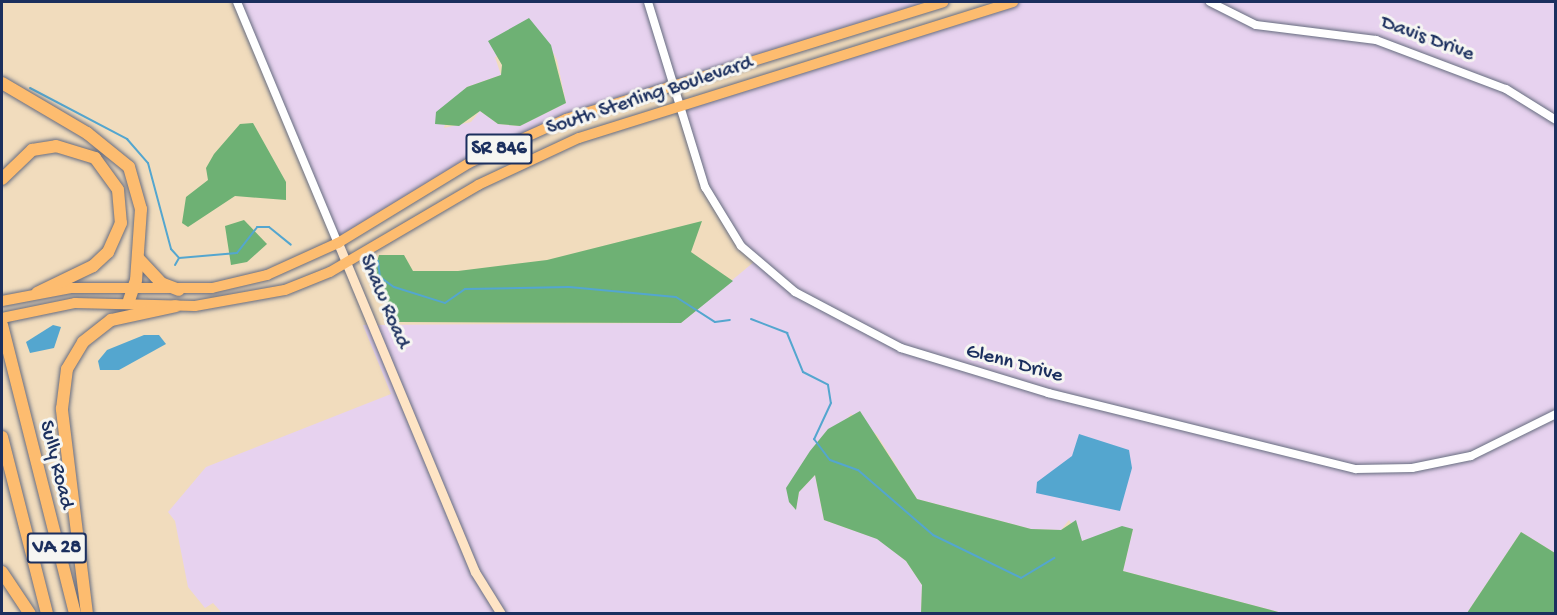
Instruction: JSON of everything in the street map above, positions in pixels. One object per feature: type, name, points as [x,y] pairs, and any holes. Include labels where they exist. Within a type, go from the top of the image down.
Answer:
[{"type":"highway","points":[[2,83],[87,133],[129,167],[140,193],[138,258],[134,289],[128,303]]},
{"type":"highway","points":[[2,179],[32,150],[56,146],[95,158],[118,190],[121,223],[108,252],[84,270],[37,292]]},
{"type":"highway","points":[[138,258],[161,283],[179,290]]},
{"type":"highway","points":[[87,614],[62,409],[67,369],[83,342],[111,320],[176,306]]},
{"type":"highway","name":"Sully Road","points":[[2,325],[75,614]]},
{"type":"highway","name":"VA 28","points":[[2,437],[47,614]]},
{"type":"highway","points":[[2,572],[30,614]]},
{"type":"main road","name":"South Sterling Boulevard","points":[[2,301],[37,292],[179,290],[267,275],[338,243],[507,145],[672,83],[943,2]]},
{"type":"main road","name":"South Sterling Boulevard","points":[[2,318],[75,303],[176,306],[252,299],[303,285],[512,167],[679,105],[1013,2]]},
{"type":"main road","name":"Shaw Road","points":[[338,243],[475,572],[501,614]]},
{"type":"street","name":"Shaw Road","points":[[237,2],[338,243]]},
{"type":"street","name":"Glenn Drive","points":[[648,2],[712,203],[755,261],[795,292],[923,357],[1304,460],[1356,469],[1412,468],[1471,456],[1556,414]]},
{"type":"street","name":"Davis Drive","points":[[1210,2],[1256,25],[1376,40],[1506,89],[1556,120]]},
{"type":"shaded area","points":[[237,2],[943,2],[672,83],[507,145],[338,243]],"holes":[[[545,38],[557,60],[566,103],[520,126],[498,124],[480,111],[471,122],[444,128],[453,100],[467,87],[501,75],[495,57]]]},
{"type":"shaded area","points":[[1013,2],[1555,2],[1555,553],[1521,532],[1467,613],[1282,613],[1123,571],[1133,529],[1082,541],[1069,520],[1061,530],[1031,529],[917,499],[877,435],[851,414],[789,502],[796,509],[799,492],[815,475],[824,520],[878,539],[906,561],[922,585],[921,613],[222,613],[213,603],[205,608],[188,587],[175,521],[168,512],[206,467],[391,394],[363,325],[681,323],[755,261],[721,218],[679,105]]},
{"type":"green space","points":[[529,18],[551,45],[566,103],[520,126],[498,124],[480,111],[459,126],[435,124],[436,112],[467,87],[501,75],[502,65],[488,41]]},
{"type":"green space","points":[[253,123],[286,182],[286,200],[235,196],[188,227],[182,223],[186,197],[208,180],[206,168],[214,154],[240,124]]},
{"type":"green space","points":[[244,220],[267,244],[247,262],[231,265],[225,226]]},
{"type":"green space","points":[[702,221],[691,252],[733,281],[681,323],[399,322],[371,281],[379,255],[404,255],[413,271],[458,271],[547,260]]},
{"type":"green space","points":[[860,411],[917,499],[1031,529],[1061,530],[1076,520],[1082,541],[1122,526],[1133,529],[1123,571],[1282,613],[921,613],[922,585],[906,561],[877,539],[824,520],[815,475],[799,492],[796,510],[789,502],[786,488],[810,451],[828,429]]},
{"type":"green space","points":[[1521,532],[1555,553],[1555,613],[1467,613]]},
{"type":"water","points":[[53,325],[61,327],[54,348],[30,353],[26,342]]},
{"type":"water","points":[[144,335],[159,335],[166,344],[119,370],[100,370],[98,361],[107,350]]},
{"type":"water","points":[[1079,434],[1129,450],[1132,468],[1120,511],[1036,493],[1037,482],[1072,456]]},
{"type":"waterway","points":[[30,88],[127,139],[148,163],[171,249],[179,258],[237,253],[257,227],[269,227],[291,245]]},
{"type":"waterway","points":[[175,265],[179,258]]},
{"type":"waterway","points":[[378,261],[380,277],[394,287],[445,303],[465,289],[569,287],[676,297],[715,322],[730,320]]},
{"type":"waterway","points":[[751,319],[787,333],[803,372],[828,385],[831,403],[814,439],[830,460],[858,470],[933,535],[1021,578],[1054,558]]}]
